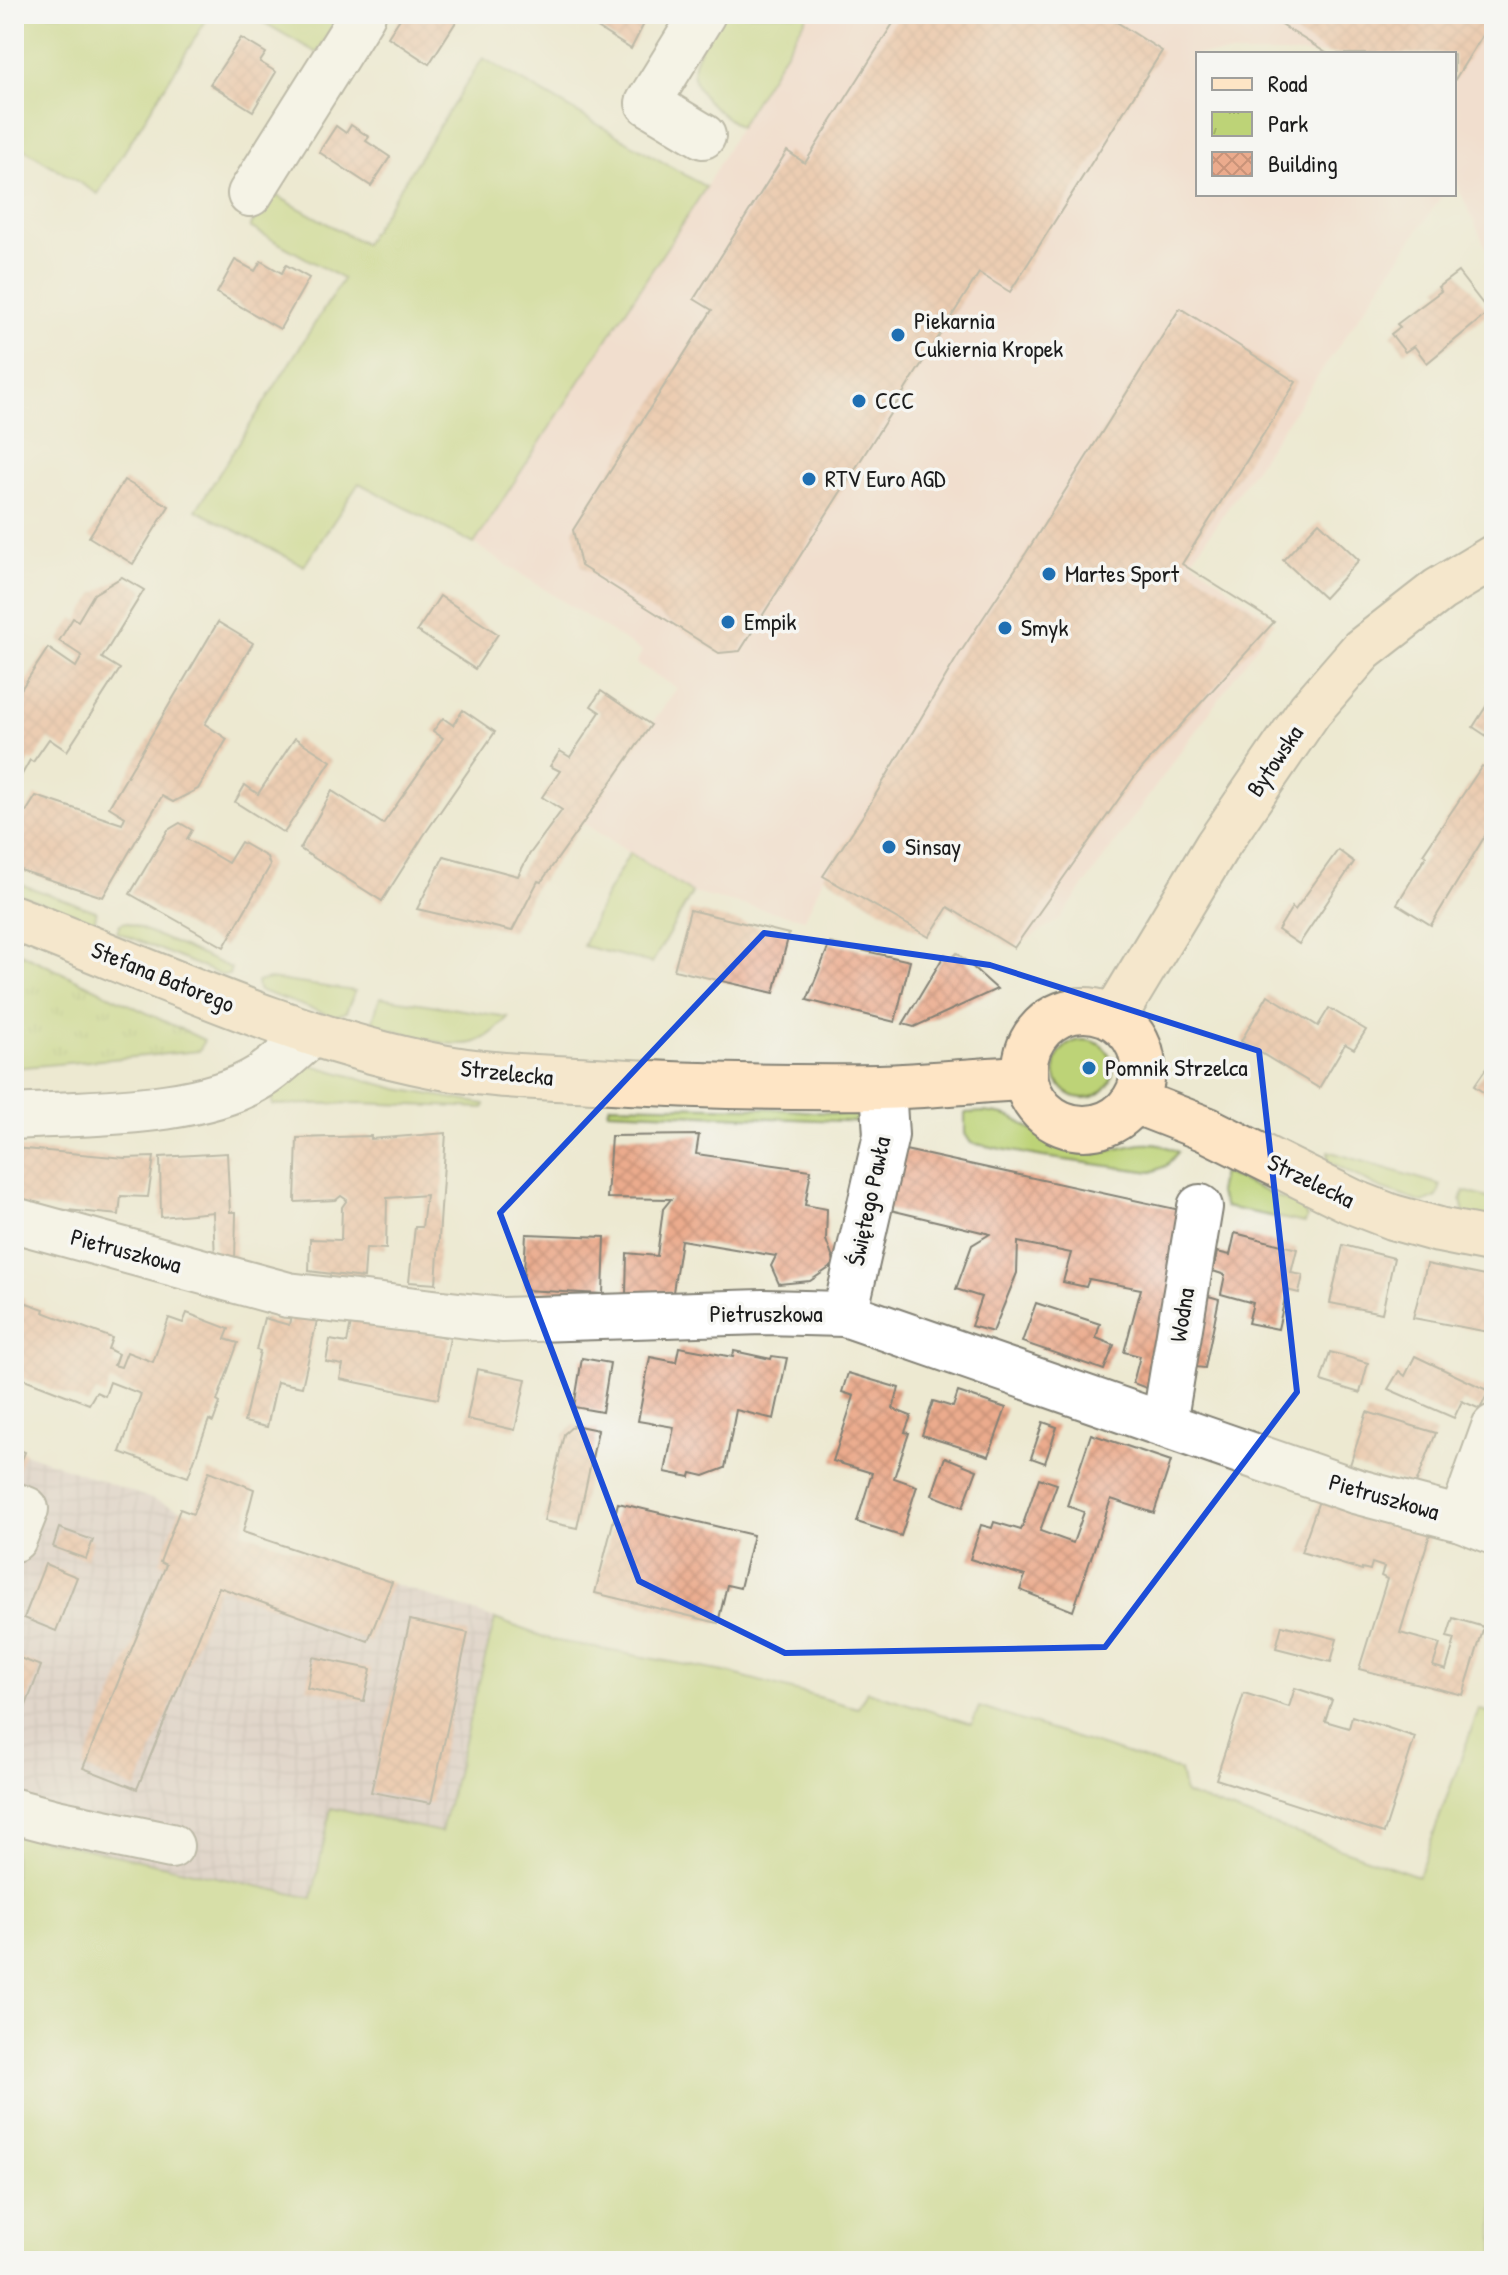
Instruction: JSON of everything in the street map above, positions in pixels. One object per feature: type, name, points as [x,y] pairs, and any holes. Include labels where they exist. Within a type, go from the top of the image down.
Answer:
[{"type":"street","points":[[250,194],[363,14]]},
{"type":"street","points":[[703,14],[648,103],[703,136]]},
{"type":"street","name":"Bytowska","points":[[1114,1017],[1217,846],[1310,710],[1362,650],[1439,590],[1494,557]]},
{"type":"street","name":"Stefana Batorego","points":[[14,918],[122,959],[231,1006],[312,1035]]},
{"type":"street","points":[[1079,1009],[1099,1010],[1114,1017],[1130,1031],[1143,1061],[1142,1082],[1134,1101],[1123,1115],[1092,1128],[1072,1128],[1052,1120],[1035,1104],[1025,1078],[1024,1064],[1029,1044],[1041,1027],[1058,1014],[1079,1009]]},
{"type":"street","points":[[14,1117],[152,1108],[214,1097],[259,1078],[312,1035]]},
{"type":"street","name":"Strzelecka","points":[[312,1035],[432,1065],[522,1076],[707,1087],[883,1087],[1025,1078]]},
{"type":"street","name":"Świętego Pawła","points":[[845,1314],[886,1135],[883,1087]]},
{"type":"street","name":"Strzelecka","points":[[1134,1101],[1206,1129],[1351,1201],[1439,1230],[1494,1241]]},
{"type":"street","name":"Wodna","points":[[1164,1424],[1200,1207]]},
{"type":"street","name":"Pietruszkowa","points":[[14,1220],[288,1295],[502,1320],[763,1312],[845,1314],[1355,1491],[1478,1525]]},
{"type":"street","points":[[1478,1525],[1494,1427]]},
{"type":"street","points":[[14,1505],[26,1509],[14,1539]]},
{"type":"street","points":[[14,1811],[171,1846]]},
{"type":"highlighted area","points":[[764,933],[990,965],[1259,1051],[1297,1392],[1105,1647],[785,1653],[639,1581],[500,1213]]},
{"type":"shaded area","points":[[809,14],[1494,14],[1494,266],[1456,182],[1456,52],[1196,52],[1196,196],[1442,196],[1192,560],[1274,622],[1060,919],[1014,948],[948,908],[929,937],[824,876],[805,919],[692,893],[583,823],[677,688],[636,663],[642,652],[474,544],[706,187]]},
{"type":"shaded area","points":[[14,1449],[495,1619],[441,1833],[312,1898],[14,1833]]},
{"type":"green space","points":[[14,14],[210,14],[98,194],[14,143]]},
{"type":"green space","points":[[249,14],[340,14],[317,53]]},
{"type":"green space","points":[[722,14],[809,14],[739,127],[705,98],[694,79],[696,57]]},
{"type":"green space","points":[[483,58],[706,187],[474,544],[359,483],[304,566],[196,510],[343,279],[250,227],[270,192],[364,244]]},
{"type":"green space","points":[[630,853],[692,893],[652,963],[583,946],[604,898]]},
{"type":"green space","points":[[14,882],[96,911],[95,919],[90,922],[14,892]]},
{"type":"green space","points":[[126,922],[231,968],[229,975],[221,975],[117,932],[120,924]]},
{"type":"green space","points":[[14,950],[204,1040],[199,1051],[14,1068]]},
{"type":"green space","points":[[270,979],[355,991],[346,1012],[335,1017],[258,990],[257,982]]},
{"type":"green space","points":[[380,997],[508,1017],[491,1034],[478,1041],[468,1044],[441,1042],[372,1023]]},
{"type":"green space","points":[[1084,1040],[1095,1042],[1104,1049],[1111,1058],[1111,1080],[1104,1089],[1095,1096],[1084,1098],[1073,1096],[1064,1089],[1057,1080],[1055,1069],[1057,1058],[1064,1049],[1073,1042]]},
{"type":"green space","points":[[304,1066],[315,1066],[398,1089],[485,1104],[484,1108],[359,1103],[273,1105],[268,1089]]},
{"type":"green space","points":[[610,1105],[765,1108],[856,1115],[863,1122],[608,1111]]},
{"type":"green space","points":[[984,1112],[1011,1117],[1050,1143],[1074,1152],[1101,1152],[1151,1144],[1178,1152],[1166,1166],[1152,1172],[1043,1157],[971,1143],[965,1134],[965,1113]]},
{"type":"green space","points":[[1328,1151],[1441,1185],[1437,1197],[1423,1203],[1379,1188],[1328,1161]]},
{"type":"green space","points":[[1222,1172],[1303,1208],[1307,1218],[1305,1223],[1225,1207],[1218,1192]]},
{"type":"green space","points":[[1464,1191],[1494,1200],[1494,1220],[1464,1214],[1461,1200]]},
{"type":"green space","points":[[495,1619],[552,1640],[730,1673],[858,1708],[867,1691],[972,1724],[979,1707],[1180,1771],[1185,1794],[1418,1876],[1479,1709],[1494,1715],[1494,2261],[14,2261],[14,1833],[312,1898],[331,1808],[441,1832]]},
{"type":"building","points":[[403,14],[461,14],[429,64],[388,37]]},
{"type":"building","points":[[582,14],[649,14],[631,49],[580,17]]},
{"type":"building","points":[[899,14],[1104,14],[1162,51],[1010,292],[979,273],[740,651],[719,653],[581,566],[573,530],[712,310],[694,299],[787,151],[805,163]]},
{"type":"building","points":[[1264,14],[1469,14],[1488,26],[1456,78],[1456,52],[1325,52]]},
{"type":"building","points":[[241,38],[266,53],[260,62],[276,72],[253,111],[210,84]]},
{"type":"building","points":[[351,125],[369,137],[366,141],[390,157],[371,186],[319,152],[336,126],[346,133]]},
{"type":"building","points":[[235,260],[255,271],[261,261],[282,273],[286,265],[309,278],[280,329],[217,293]]},
{"type":"building","points":[[1458,272],[1489,312],[1427,363],[1414,346],[1405,352],[1391,334],[1400,327],[1397,324],[1441,291],[1438,287]]},
{"type":"building","points":[[1180,308],[1296,382],[1182,564],[1274,622],[1135,776],[1014,948],[948,907],[929,937],[823,876],[864,814],[956,659]]},
{"type":"building","points":[[124,480],[169,506],[133,564],[89,537]]},
{"type":"building","points":[[1319,522],[1359,560],[1324,598],[1283,560]]},
{"type":"building","points":[[122,577],[144,590],[102,658],[120,669],[67,751],[49,739],[33,762],[30,760],[14,789],[14,700],[48,648],[76,667],[82,656],[59,641],[73,618],[78,621],[94,594]]},
{"type":"building","points":[[440,596],[498,634],[475,669],[417,631]]},
{"type":"building","points":[[218,622],[253,643],[205,724],[227,739],[198,789],[173,802],[162,796],[103,897],[14,868],[14,831],[36,796],[122,824],[125,817],[109,807]]},
{"type":"building","points":[[601,691],[651,725],[541,882],[538,881],[512,931],[417,909],[444,856],[518,876],[529,855],[562,810],[542,797],[560,771],[550,766],[560,751],[570,757],[600,712],[591,706]]},
{"type":"building","points":[[1494,694],[1494,741],[1473,727]]},
{"type":"building","points":[[463,710],[495,732],[382,901],[300,849],[332,791],[383,824],[443,738],[433,731],[443,718],[453,725]]},
{"type":"building","points":[[295,738],[331,761],[284,833],[235,802],[245,785],[258,794]]},
{"type":"building","points":[[1482,766],[1494,773],[1494,821],[1431,925],[1397,904],[1426,856],[1423,854]]},
{"type":"building","points":[[180,823],[192,830],[187,839],[228,863],[241,842],[267,857],[270,866],[224,947],[130,894],[168,830]]},
{"type":"building","points":[[1338,850],[1354,862],[1299,944],[1278,930],[1292,907],[1295,910]]},
{"type":"building","points":[[690,910],[789,934],[774,993],[674,970]]},
{"type":"building","points":[[830,943],[910,961],[895,1022],[807,1000]]},
{"type":"building","points":[[957,953],[997,989],[914,1027],[903,1024],[945,954],[951,959]]},
{"type":"building","points":[[1268,995],[1318,1026],[1329,1008],[1366,1030],[1354,1049],[1345,1044],[1319,1088],[1241,1041]]},
{"type":"building","points":[[1494,1057],[1494,1094],[1492,1098],[1474,1086]]},
{"type":"building","points":[[446,1133],[436,1284],[409,1282],[415,1227],[422,1227],[426,1195],[387,1198],[386,1249],[366,1248],[364,1278],[309,1271],[310,1239],[341,1240],[342,1207],[347,1200],[341,1196],[336,1200],[295,1202],[297,1138],[371,1136],[371,1139]]},
{"type":"building","points":[[699,1135],[696,1154],[811,1170],[805,1205],[827,1209],[826,1240],[835,1264],[810,1281],[779,1284],[771,1266],[776,1256],[681,1240],[673,1292],[626,1294],[627,1253],[657,1256],[663,1209],[671,1199],[607,1198],[611,1136]]},
{"type":"building","points":[[14,1148],[125,1158],[154,1157],[148,1197],[121,1196],[119,1215],[14,1205]]},
{"type":"building","points":[[896,1148],[1189,1212],[1154,1391],[1133,1383],[1140,1356],[1124,1352],[1141,1289],[1089,1279],[1086,1287],[1063,1282],[1071,1253],[1018,1242],[1017,1273],[993,1332],[971,1326],[981,1297],[956,1289],[972,1245],[990,1234],[882,1208]]},
{"type":"building","points":[[227,1153],[230,1212],[236,1212],[235,1263],[215,1259],[213,1212],[161,1217],[160,1157]]},
{"type":"building","points":[[1235,1233],[1297,1249],[1291,1273],[1303,1275],[1299,1293],[1287,1290],[1278,1329],[1248,1323],[1253,1303],[1221,1294],[1225,1275],[1213,1271],[1217,1252],[1230,1255]]},
{"type":"building","points":[[526,1234],[605,1237],[603,1294],[523,1290]]},
{"type":"building","points":[[1343,1245],[1394,1258],[1382,1313],[1330,1303]]},
{"type":"building","points":[[1427,1264],[1494,1278],[1494,1333],[1413,1318]]},
{"type":"building","points":[[1198,1293],[1219,1299],[1205,1368],[1186,1366]]},
{"type":"building","points":[[14,1294],[25,1298],[24,1302],[44,1309],[43,1312],[112,1338],[108,1349],[118,1354],[114,1365],[121,1367],[127,1352],[153,1362],[169,1318],[183,1323],[187,1313],[229,1329],[225,1339],[238,1343],[217,1401],[220,1403],[213,1422],[209,1420],[188,1477],[120,1452],[141,1394],[110,1382],[105,1396],[96,1392],[89,1404],[14,1375]]},
{"type":"building","points":[[1036,1303],[1100,1324],[1096,1338],[1114,1345],[1104,1370],[1022,1342]]},
{"type":"building","points":[[293,1306],[319,1312],[302,1387],[277,1382],[267,1427],[244,1422],[264,1318],[289,1325]]},
{"type":"building","points":[[352,1318],[450,1338],[438,1399],[340,1379],[343,1365],[326,1362],[330,1340],[347,1343]]},
{"type":"building","points":[[679,1347],[733,1357],[734,1351],[771,1359],[772,1356],[787,1358],[774,1419],[736,1410],[725,1468],[704,1476],[691,1473],[690,1477],[665,1472],[674,1427],[638,1421],[650,1357],[676,1362]]},
{"type":"building","points":[[1330,1352],[1368,1363],[1360,1393],[1321,1381]]},
{"type":"building","points":[[1415,1356],[1489,1391],[1480,1409],[1462,1401],[1454,1418],[1388,1389],[1399,1371],[1405,1376]]},
{"type":"building","points":[[582,1358],[610,1363],[602,1412],[574,1407]]},
{"type":"building","points":[[477,1369],[526,1379],[515,1430],[467,1419]]},
{"type":"building","points":[[848,1373],[899,1388],[893,1409],[911,1416],[905,1432],[909,1433],[894,1478],[917,1486],[901,1536],[857,1522],[872,1473],[833,1461],[854,1396],[842,1392]]},
{"type":"building","points":[[958,1392],[1006,1408],[989,1456],[922,1435],[933,1401],[953,1407]]},
{"type":"building","points":[[1367,1412],[1436,1433],[1415,1486],[1350,1465]]},
{"type":"building","points":[[1043,1422],[1057,1427],[1045,1463],[1031,1458]]},
{"type":"building","points":[[574,1425],[598,1430],[577,1528],[544,1521],[564,1434]]},
{"type":"building","points":[[1091,1434],[1171,1461],[1154,1513],[1111,1499],[1073,1611],[1020,1590],[1025,1576],[970,1559],[981,1525],[992,1528],[994,1522],[1021,1530],[1039,1478],[1057,1484],[1040,1531],[1073,1543],[1084,1512],[1067,1506]]},
{"type":"building","points":[[14,1448],[25,1452],[14,1480]]},
{"type":"building","points":[[945,1457],[977,1470],[963,1507],[932,1495]]},
{"type":"building","points":[[209,1471],[254,1489],[243,1532],[392,1582],[368,1641],[219,1587],[137,1789],[83,1768],[166,1565],[160,1562],[180,1509],[193,1514]]},
{"type":"building","points":[[1320,1498],[1430,1534],[1400,1633],[1440,1644],[1433,1666],[1446,1670],[1455,1639],[1447,1637],[1453,1618],[1484,1627],[1463,1695],[1359,1669],[1387,1579],[1381,1576],[1384,1567],[1372,1563],[1370,1570],[1362,1570],[1301,1552]]},
{"type":"building","points":[[618,1503],[753,1535],[740,1588],[727,1585],[718,1623],[595,1593]]},
{"type":"building","points":[[59,1528],[93,1540],[86,1559],[53,1547]]},
{"type":"building","points":[[45,1564],[77,1577],[56,1631],[24,1618]]},
{"type":"building","points":[[410,1620],[468,1633],[431,1803],[371,1792]]},
{"type":"building","points":[[1282,1625],[1337,1639],[1331,1662],[1276,1648]]},
{"type":"building","points":[[14,1656],[41,1666],[14,1737]]},
{"type":"building","points":[[313,1657],[371,1669],[364,1701],[307,1688]]},
{"type":"building","points":[[1295,1688],[1332,1700],[1325,1721],[1349,1728],[1352,1716],[1415,1737],[1384,1833],[1216,1779],[1244,1693],[1289,1707]]},
{"type":"place","name":"Piekarnia Cukiernia Kropek","points":[[898,335]]},
{"type":"place","name":"CCC","points":[[859,401]]},
{"type":"place","name":"RTV Euro AGD","points":[[809,479]]},
{"type":"place","name":"Martes Sport","points":[[1049,574]]},
{"type":"place","name":"Empik","points":[[728,622]]},
{"type":"place","name":"Smyk","points":[[1005,628]]},
{"type":"place","name":"Sinsay","points":[[889,847]]},
{"type":"place","name":"Pomnik Strzelca","points":[[1089,1068]]}]
